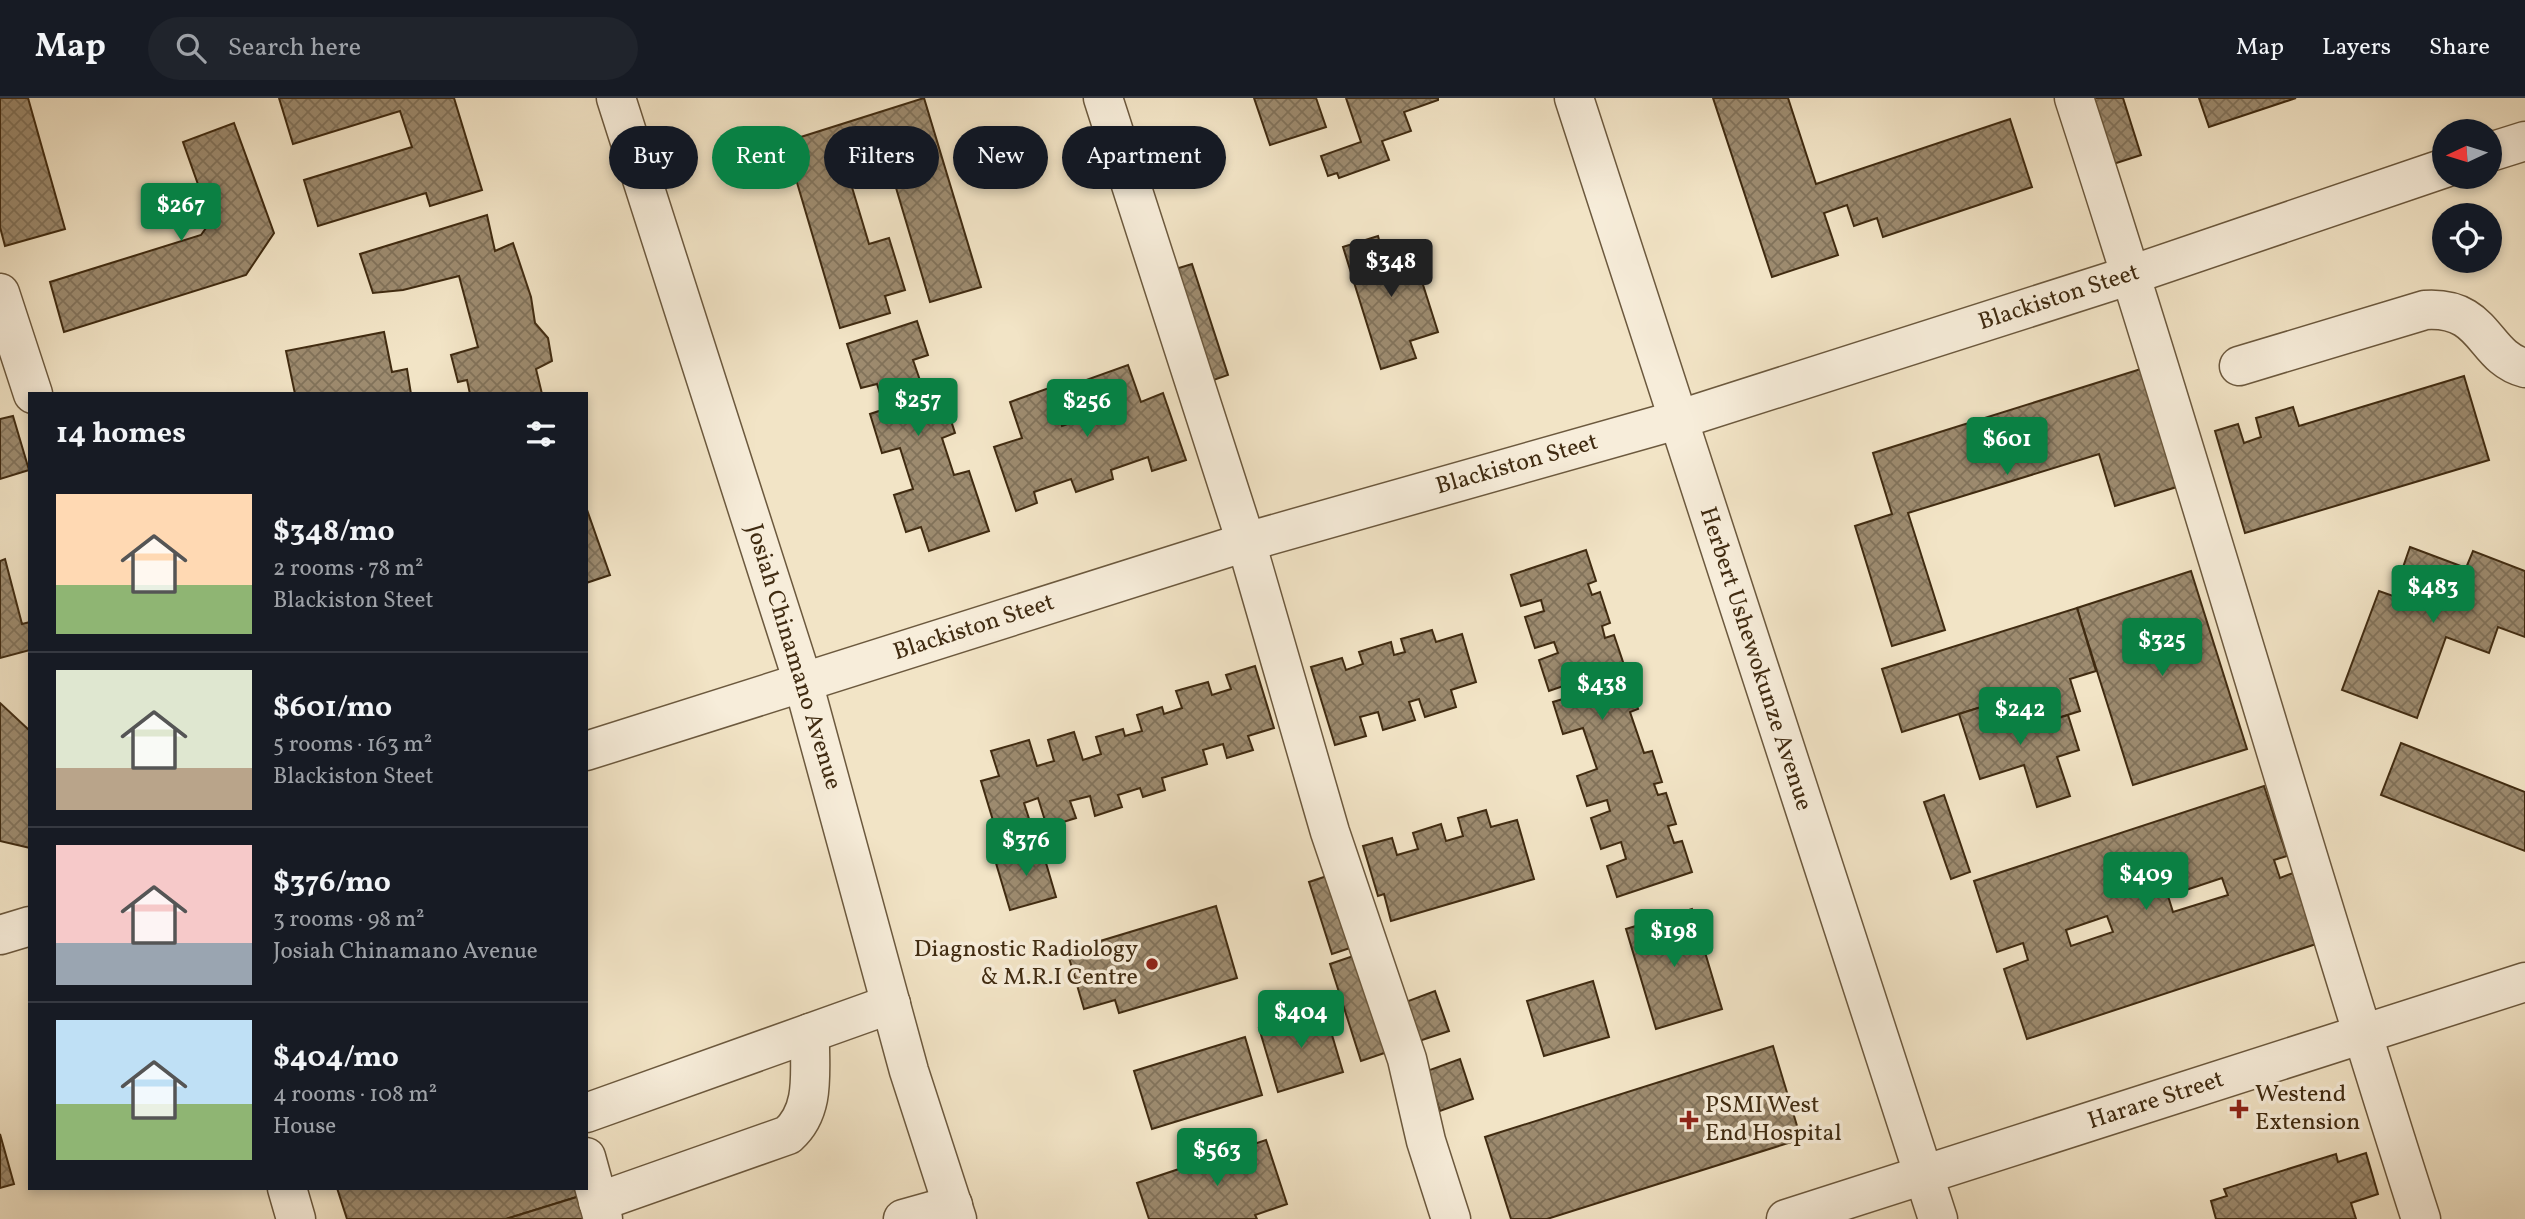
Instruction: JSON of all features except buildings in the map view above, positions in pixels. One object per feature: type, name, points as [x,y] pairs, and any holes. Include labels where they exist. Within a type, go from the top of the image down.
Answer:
[{"type":"street","name":"Josiah Chinamano Avenue","points":[[616,98],[803,682],[891,1004],[955,1212]]},
{"type":"street","points":[[1103,98],[1246,542],[1331,832],[1407,1059],[1426,1141],[1451,1219]]},
{"type":"street","name":"Herbert Ushewokunze Avenue","points":[[1574,98],[1938,1219]]},
{"type":"street","points":[[2074,98],[2132,275],[2361,1035],[2421,1219]]},
{"type":"street","points":[[2502,148],[2525,141]]},
{"type":"street","name":"Blackiston Steet","points":[[588,750],[1246,542],[1677,420],[2132,275],[2432,172]]},
{"type":"street","points":[[0,293],[32,392]]},
{"type":"street","points":[[2239,366],[2426,310],[2443,309],[2462,314],[2508,358],[2525,368]]},
{"type":"street","points":[[0,935],[28,927]]},
{"type":"street","name":"Harare Street","points":[[1786,1219],[2525,982]]},
{"type":"street","points":[[588,1112],[891,1004]]},
{"type":"street","points":[[588,1165],[600,1211],[788,1135],[803,1122],[808,1100],[810,1033]]},
{"type":"street","points":[[288,1190],[296,1219]]},
{"type":"street","points":[[903,1219],[955,1212]]},
{"type":"place","name":"Diagnostic Radiology & M.R.I Centre","points":[[1152,964]]},
{"type":"place","name":"Westend Extension","points":[[2239,1109]]},
{"type":"place","name":"PSMI West End Hospital","points":[[1689,1120]]}]
